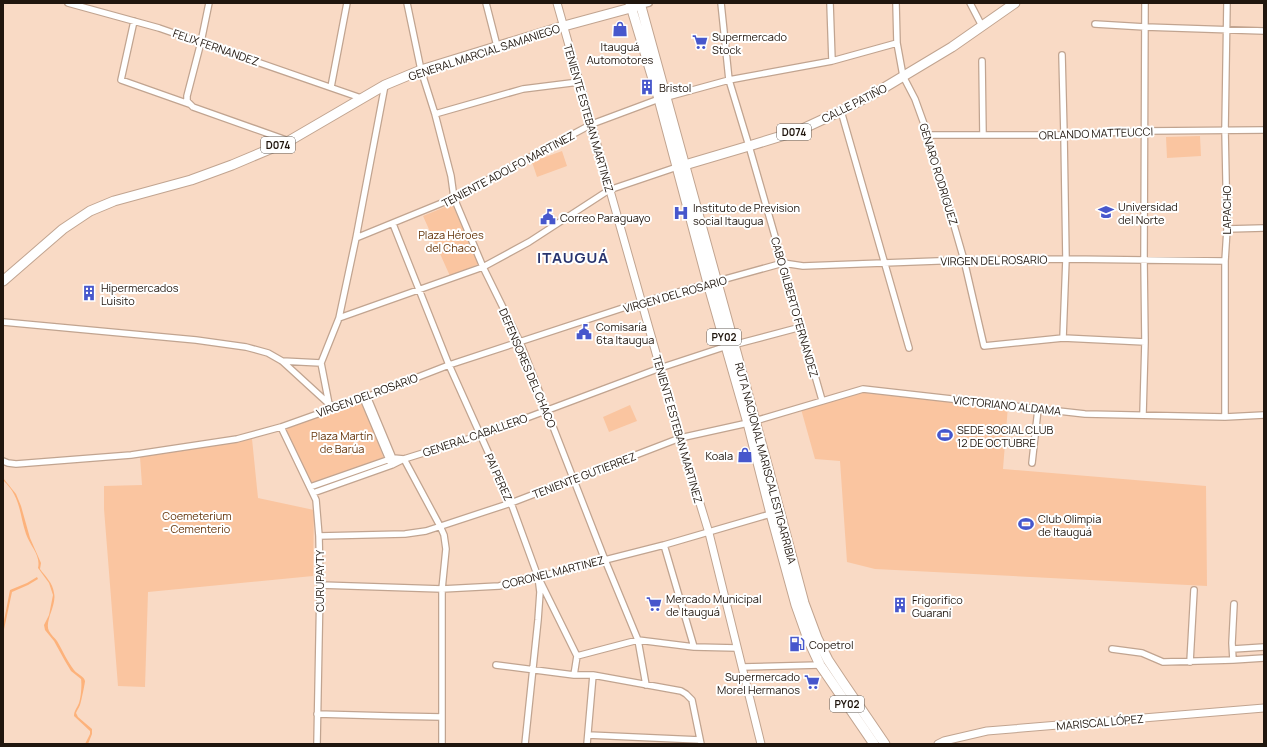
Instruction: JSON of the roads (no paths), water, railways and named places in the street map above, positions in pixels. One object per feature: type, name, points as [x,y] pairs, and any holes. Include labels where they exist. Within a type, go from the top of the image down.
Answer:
[{"type":"main road","name":"CALLE PATIÑO","points":[[680,166],[798,131],[841,111],[952,47],[1015,3]]},
{"type":"main road","name":"GENERAL MARCIAL SAMANIEGO","points":[[3,281],[63,229],[90,211],[114,201],[192,180],[232,166],[289,141],[361,98],[386,85],[421,70],[631,5],[643,4]]},
{"type":"main road","name":"RUTA NACIONAL MARISCAL ESTIGARRIBIA","points":[[643,4],[663,98],[680,166],[751,422],[775,513],[796,605],[808,639],[820,664],[874,744]]},
{"type":"main road","name":"RUTA NACIONAL MARISCAL ESTIGARRIBIA","points":[[631,5],[663,98]]},
{"type":"main road","name":"RUTA NACIONAL MARISCAL ESTIGARRIBIA","points":[[775,513],[817,638],[842,681],[885,744]]},
{"type":"street","name":"FELIX FERNANDEZ","points":[[68,3],[159,28],[361,98]]},
{"type":"street","points":[[188,102],[187,96],[209,3]]},
{"type":"street","points":[[331,87],[347,3]]},
{"type":"street","name":"DEFENSORES DEL CHACO","points":[[406,3],[421,70],[451,176],[454,198],[483,267],[520,342],[546,411],[638,640],[646,685]]},
{"type":"street","points":[[486,3],[497,46]]},
{"type":"street","name":"TENIENTE ESTEBAN MARTINEZ","points":[[557,3],[680,438],[709,533],[761,744]]},
{"type":"street","name":"CABO GILBERTO FERNANDEZ","points":[[721,3],[729,80],[822,400]]},
{"type":"street","points":[[830,3],[832,61]]},
{"type":"street","name":"GENARO RODRIGUEZ","points":[[896,3],[897,42],[903,76],[915,99],[928,135],[964,260],[984,346],[1063,338]]},
{"type":"street","points":[[970,3],[982,26]]},
{"type":"street","points":[[1143,414],[1145,342],[1144,3]]},
{"type":"street","name":"LAPACHO","points":[[1224,417],[1224,261],[1227,229],[1225,130],[1228,30],[1227,3]]},
{"type":"street","points":[[134,21],[120,80],[188,102],[193,107],[289,141]]},
{"type":"street","points":[[1096,24],[1264,31]]},
{"type":"street","name":"TENIENTE ADOLFO MARTINEZ","points":[[356,238],[454,198],[592,124],[663,98],[729,80],[832,61],[897,42]]},
{"type":"street","points":[[1062,55],[1066,259],[1063,338],[1145,342]]},
{"type":"street","points":[[982,61],[983,135]]},
{"type":"street","points":[[434,114],[523,89],[579,82]]},
{"type":"street","points":[[329,404],[321,363],[339,318],[386,85]]},
{"type":"street","points":[[841,111],[909,348]]},
{"type":"street","name":"ORLANDO MATTEUCCI","points":[[928,135],[1264,130]]},
{"type":"street","points":[[339,318],[483,267],[529,242],[609,190],[680,166]]},
{"type":"street","name":"PAI PEREZ","points":[[393,224],[449,365],[511,503],[538,577],[540,592],[525,744]]},
{"type":"street","points":[[1227,229],[1264,228]]},
{"type":"street","name":"VIRGEN DEL ROSARIO","points":[[3,460],[8,464],[16,464],[131,455],[237,439],[281,427],[351,403],[449,365],[642,302],[783,263],[803,266],[964,260],[1066,259],[1224,261]]},
{"type":"street","points":[[3,322],[196,340],[246,347],[268,353],[282,362],[329,404],[340,406]]},
{"type":"street","name":"GENERAL CABALLERO","points":[[310,487],[481,435],[660,368],[730,345],[801,327]]},
{"type":"street","points":[[282,362],[321,363]]},
{"type":"street","name":"VICTORIANO ALDAMA","points":[[751,422],[863,389],[1085,414],[1143,414],[1224,417],[1264,415]]},
{"type":"street","points":[[365,397],[392,462]]},
{"type":"street","points":[[1032,463],[1038,409]]},
{"type":"street","name":"TENIENTE GUTIERREZ","points":[[319,536],[405,534],[426,531],[511,503],[680,438],[751,422]]},
{"type":"street","name":"CURUPAYTY","points":[[281,427],[316,500],[319,536],[320,585],[317,744]]},
{"type":"street","points":[[404,459],[440,526],[444,536],[446,549],[442,589],[442,744]]},
{"type":"street","name":"GENERAL CABALLERO","points":[[313,493],[392,462]]},
{"type":"street","name":"CORONEL MARTINEZ","points":[[320,585],[442,589],[499,586],[664,545],[775,513]]},
{"type":"street","points":[[664,545],[694,647]]},
{"type":"street","points":[[538,577],[577,656],[574,675]]},
{"type":"street","points":[[1190,662],[1194,590]]},
{"type":"street","points":[[1233,660],[1234,604]]},
{"type":"street","points":[[577,656],[638,640],[694,647],[737,648]]},
{"type":"street","points":[[1233,649],[1264,647]]},
{"type":"street","points":[[1112,649],[1142,653],[1163,662],[1264,658]]},
{"type":"street","points":[[742,667],[820,664]]},
{"type":"street","points":[[496,665],[532,671],[574,675],[593,675],[681,692],[690,697],[692,700],[701,742],[588,735]]},
{"type":"street","points":[[587,744],[593,675]]},
{"type":"street","name":"MARISCAL LÓPEZ","points":[[938,744],[987,731],[1264,708]]},
{"type":"street","points":[[317,714],[442,717]]},
{"type":"place","name":"Itauguá Automotores","points":[[620,29]]},
{"type":"place","name":"Supermercado Stock","points":[[700,42]]},
{"type":"place","name":"Bristol","points":[[647,87]]},
{"type":"place","name":"Universidad del Norte","points":[[1106,212]]},
{"type":"place","name":"Instituto de Prevision social Itaugua","points":[[681,213]]},
{"type":"place","name":"Correo Paraguayo","points":[[548,217]]},
{"type":"place","name":"Hipermercados Luisito","points":[[89,293]]},
{"type":"place","name":"Comisaría 6ta Itaugua","points":[[584,332]]},
{"type":"place","name":"SEDE SOCIAL CLUB 12 DE OCTUBRE","points":[[945,435]]},
{"type":"place","name":"Koala","points":[[745,455]]},
{"type":"place","name":"Club Olimpia de Itauguá","points":[[1026,524]]},
{"type":"place","name":"Mercado Municipal de Itauguá","points":[[654,604]]},
{"type":"place","name":"Frigorifico Guaraní","points":[[900,605]]},
{"type":"place","name":"Copetrol","points":[[797,644]]},
{"type":"place","name":"Supermercado Morel Hermanos","points":[[812,682]]},
{"type":"district","name":"ITAUGUÁ","points":[[573,257]]},
{"type":"park label","name":"Plaza Héroes del Chaco","points":[[451,240]]},
{"type":"park label","name":"Plaza Martín de Barúa","points":[[342,441]]},
{"type":"park label","name":"Coemeterium - Cementerio","points":[[197,521]]}]
